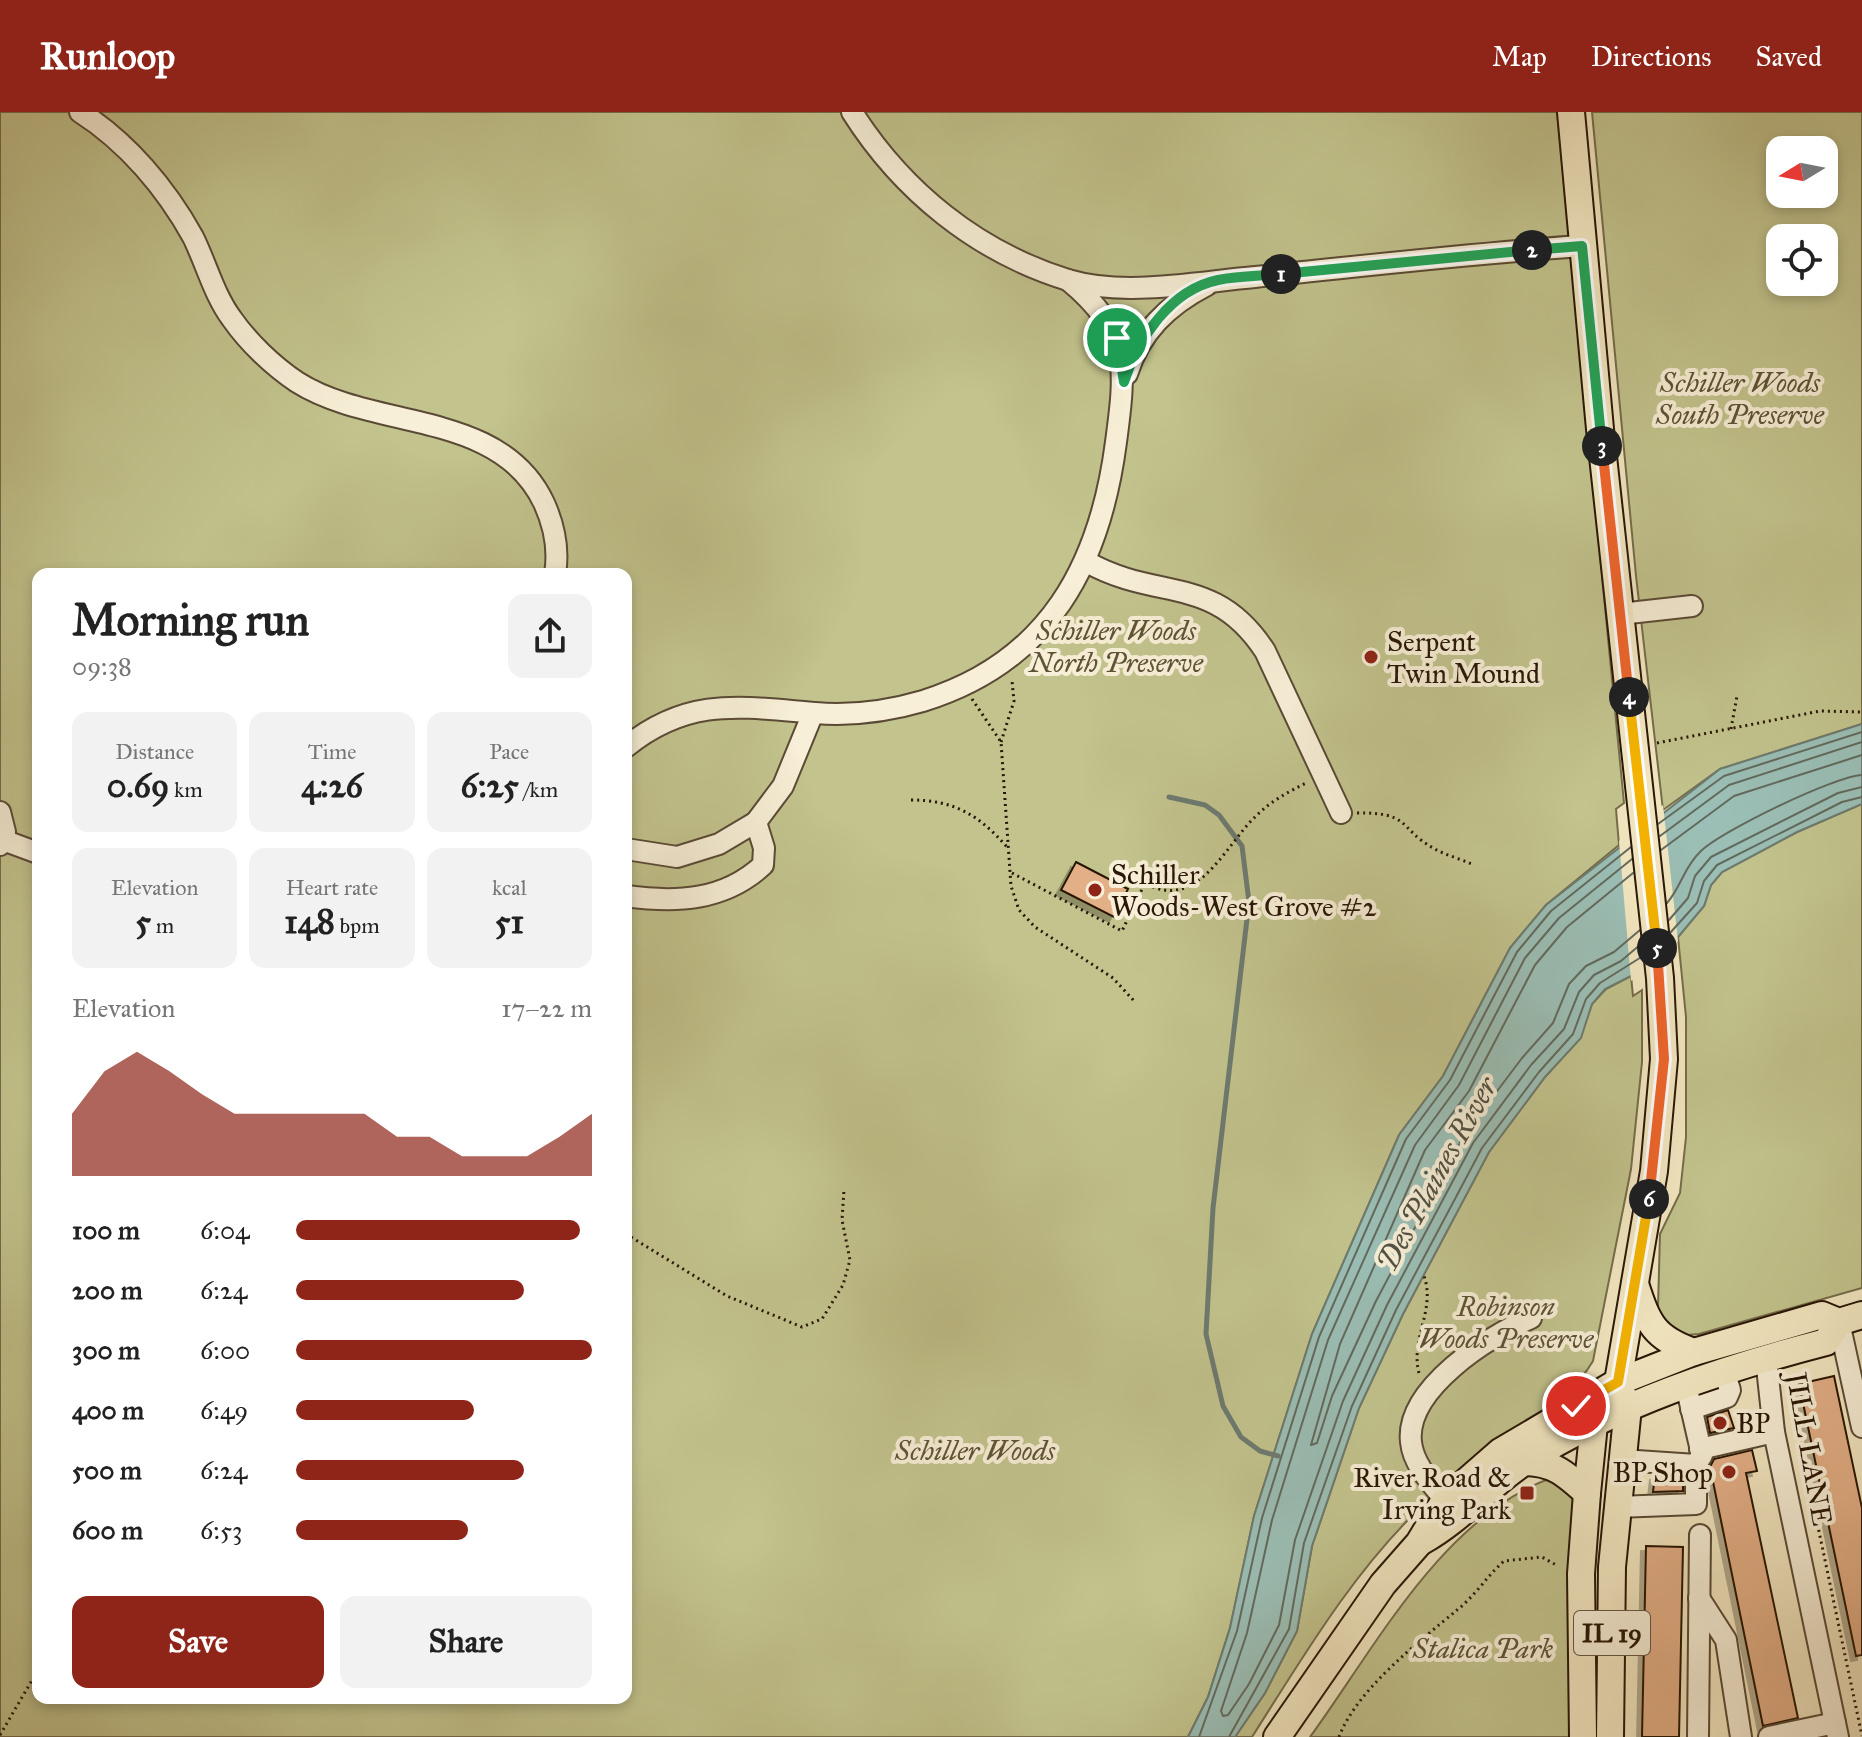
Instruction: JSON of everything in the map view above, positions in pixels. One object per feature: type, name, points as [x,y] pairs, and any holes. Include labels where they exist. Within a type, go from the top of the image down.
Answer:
[{"type":"main road","name":"IL 19","points":[[1571,112],[1582,246],[1660,978],[1664,1059],[1661,1112],[1618,1382],[1594,1424],[1581,1574],[1583,1737]]},
{"type":"main road","points":[[1634,1283],[1645,1315],[1656,1332],[1668,1343],[1694,1352]]},
{"type":"main road","points":[[1277,1737],[1383,1584],[1419,1543],[1445,1500],[1517,1439],[1618,1382],[1694,1352],[1822,1315],[1851,1318]]},
{"type":"main road","points":[[1419,1543],[1452,1524],[1524,1462],[1594,1424],[1628,1407],[1689,1397],[1724,1371],[1826,1342],[1851,1318]]},
{"type":"main road","name":"IL 19","points":[[1610,1737],[1617,1507],[1628,1407],[1618,1382]]},
{"type":"main road","points":[[1524,1462],[1544,1462],[1562,1471],[1587,1493]]},
{"type":"street","points":[[80,112],[147,170],[192,236],[231,319],[289,377],[345,406],[472,438],[502,453],[523,470],[548,512],[555,537],[555,568]]},
{"type":"street","points":[[852,112],[898,174],[953,222],[991,247],[1068,280],[1090,298],[1117,338],[1124,382]]},
{"type":"street","points":[[1068,280],[1121,286],[1215,281],[1582,246]]},
{"type":"street","points":[[632,743],[653,728],[707,708],[764,707],[813,713],[884,709],[922,701],[964,686],[1042,626],[1073,589],[1087,562],[1109,490],[1124,382],[1131,359],[1154,323],[1183,298],[1215,281]]},
{"type":"street","points":[[1087,562],[1141,584],[1214,600],[1233,612],[1265,651],[1341,813]]},
{"type":"street","points":[[1620,614],[1692,606]]},
{"type":"street","points":[[632,850],[677,857],[698,853],[756,822],[783,786],[813,713]]},
{"type":"street","points":[[0,812],[5,823],[2,843],[32,851]]},
{"type":"street","points":[[632,896],[692,899],[745,880],[763,865],[764,848],[756,822]]},
{"type":"street","points":[[1445,1500],[1422,1471],[1411,1444],[1415,1416],[1429,1392],[1470,1354],[1531,1318]]},
{"type":"street","points":[[1851,1318],[1862,1427]]},
{"type":"street","name":"JILL LANE","points":[[1766,1358],[1774,1432],[1836,1730]]},
{"type":"street","points":[[1617,1507],[1696,1504],[1698,1457],[1689,1397]]},
{"type":"street","points":[[1622,1460],[1698,1457],[1774,1432]]},
{"type":"street","points":[[1698,1737],[1700,1535]]},
{"type":"street","points":[[1699,1598],[1726,1640],[1741,1737]]},
{"type":"street","points":[[1769,1737],[1836,1730]]},
{"type":"path","points":[[1012,681],[1014,701],[1001,742],[1013,898],[1025,918],[1113,978],[1135,1002]]},
{"type":"path","points":[[964,686],[1001,742]]},
{"type":"path","points":[[1731,729],[1737,696]]},
{"type":"path","points":[[1655,743],[1820,711],[1862,712]]},
{"type":"path","points":[[1012,873],[1122,931],[1145,883],[1171,890],[1207,876],[1253,818],[1279,797],[1323,774]]},
{"type":"path","points":[[911,800],[957,805],[985,823],[1007,848]]},
{"type":"path","points":[[1341,813],[1380,812],[1405,821],[1431,847],[1474,865]]},
{"type":"path","points":[[632,1238],[727,1296],[802,1327],[822,1319],[843,1285],[850,1260],[842,1220],[844,1190]]},
{"type":"path","points":[[1424,1276],[1429,1287],[1428,1307],[1416,1357],[1418,1371],[1429,1392]]},
{"type":"path","points":[[1789,1385],[1862,1736]]},
{"type":"path","points":[[1339,1737],[1368,1693],[1426,1635],[1459,1609],[1504,1561],[1542,1557],[1556,1565]]},
{"type":"path","points":[[0,1735],[32,1680]]},
{"type":"green space","name":"Schiller Woods North Preserve","points":[[0,112],[1557,112],[1624,803],[1616,809],[1619,845],[1546,905],[1510,948],[1443,1076],[1399,1135],[1312,1334],[1254,1516],[1230,1628],[1208,1697],[1188,1737],[0,1737]]},
{"type":"green space","name":"Schiller Woods South Preserve","points":[[1592,112],[1862,112],[1862,724],[1720,769],[1663,810],[1636,576]]},
{"type":"green space","name":"Robinson Woods Preserve","points":[[1862,804],[1862,1288],[1699,1334],[1676,1336],[1659,1317],[1658,1307],[1660,1234],[1680,1193],[1686,1137],[1686,1017],[1678,937],[1704,906],[1711,885],[1722,872],[1797,832]]},
{"type":"green space","name":"Robinson Woods Preserve","points":[[1631,976],[1633,996],[1642,990],[1642,1062],[1631,1169],[1593,1361],[1562,1397],[1467,1465],[1397,1532],[1351,1587],[1252,1737],[1235,1737],[1265,1693],[1297,1631],[1312,1546],[1359,1408],[1403,1314],[1489,1152],[1545,1077],[1580,1038],[1592,1004],[1606,989]]},
{"type":"green space","name":"Stalica Park","points":[[1551,1478],[1572,1489],[1575,1501],[1572,1737],[1310,1737],[1386,1626],[1444,1554],[1476,1523],[1512,1497]]},
{"type":"water","name":"Des Plaines River","points":[[1862,724],[1862,804],[1797,832],[1722,872],[1711,885],[1704,906],[1678,937],[1631,976],[1605,989],[1592,1004],[1581,1038],[1545,1077],[1489,1152],[1403,1314],[1359,1408],[1312,1546],[1297,1631],[1265,1693],[1235,1737],[1188,1737],[1208,1697],[1230,1628],[1254,1516],[1312,1334],[1399,1135],[1443,1076],[1510,948],[1546,905],[1720,769]]},
{"type":"pier","points":[[1663,805],[1678,941],[1631,981],[1619,841]]},
{"type":"building","name":"Schiller Woods-West Grove #2","points":[[1076,862],[1128,889],[1114,917],[1061,890]]},
{"type":"building","points":[[1834,1376],[1862,1508],[1862,1655],[1856,1656],[1799,1384]]},
{"type":"building","points":[[1728,1410],[1734,1428],[1710,1433],[1707,1417]]},
{"type":"building","points":[[1752,1450],[1757,1471],[1746,1473],[1798,1718],[1763,1726],[1710,1467],[1714,1459]]},
{"type":"building","points":[[1655,1475],[1683,1477],[1683,1491],[1653,1492]]},
{"type":"building","points":[[1646,1546],[1683,1547],[1679,1737],[1642,1737]]},
{"type":"waterway","points":[[1169,797],[1205,805],[1219,815],[1242,846],[1249,902],[1213,1208],[1206,1334],[1223,1406],[1241,1437],[1260,1451],[1278,1456]]},
{"type":"place","name":"Serpent Twin Mound","points":[[1371,657]]},
{"type":"place","name":"Schiller Woods-West Grove #2","points":[[1095,890]]},
{"type":"place","name":"BP","points":[[1720,1423]]},
{"type":"place","name":"BP Shop","points":[[1729,1472]]},
{"type":"place","name":"River Road & Irving Park","points":[[1527,1493]]},
{"type":"route","points":[[1117,338],[1123,359],[1124,382],[1131,359],[1154,323],[1183,298],[1215,281],[1582,246],[1660,978],[1664,1059],[1654,1171],[1618,1382],[1576,1406]]},
{"type":"park label","name":"Schiller Woods","points":[[975,1450]]}]
